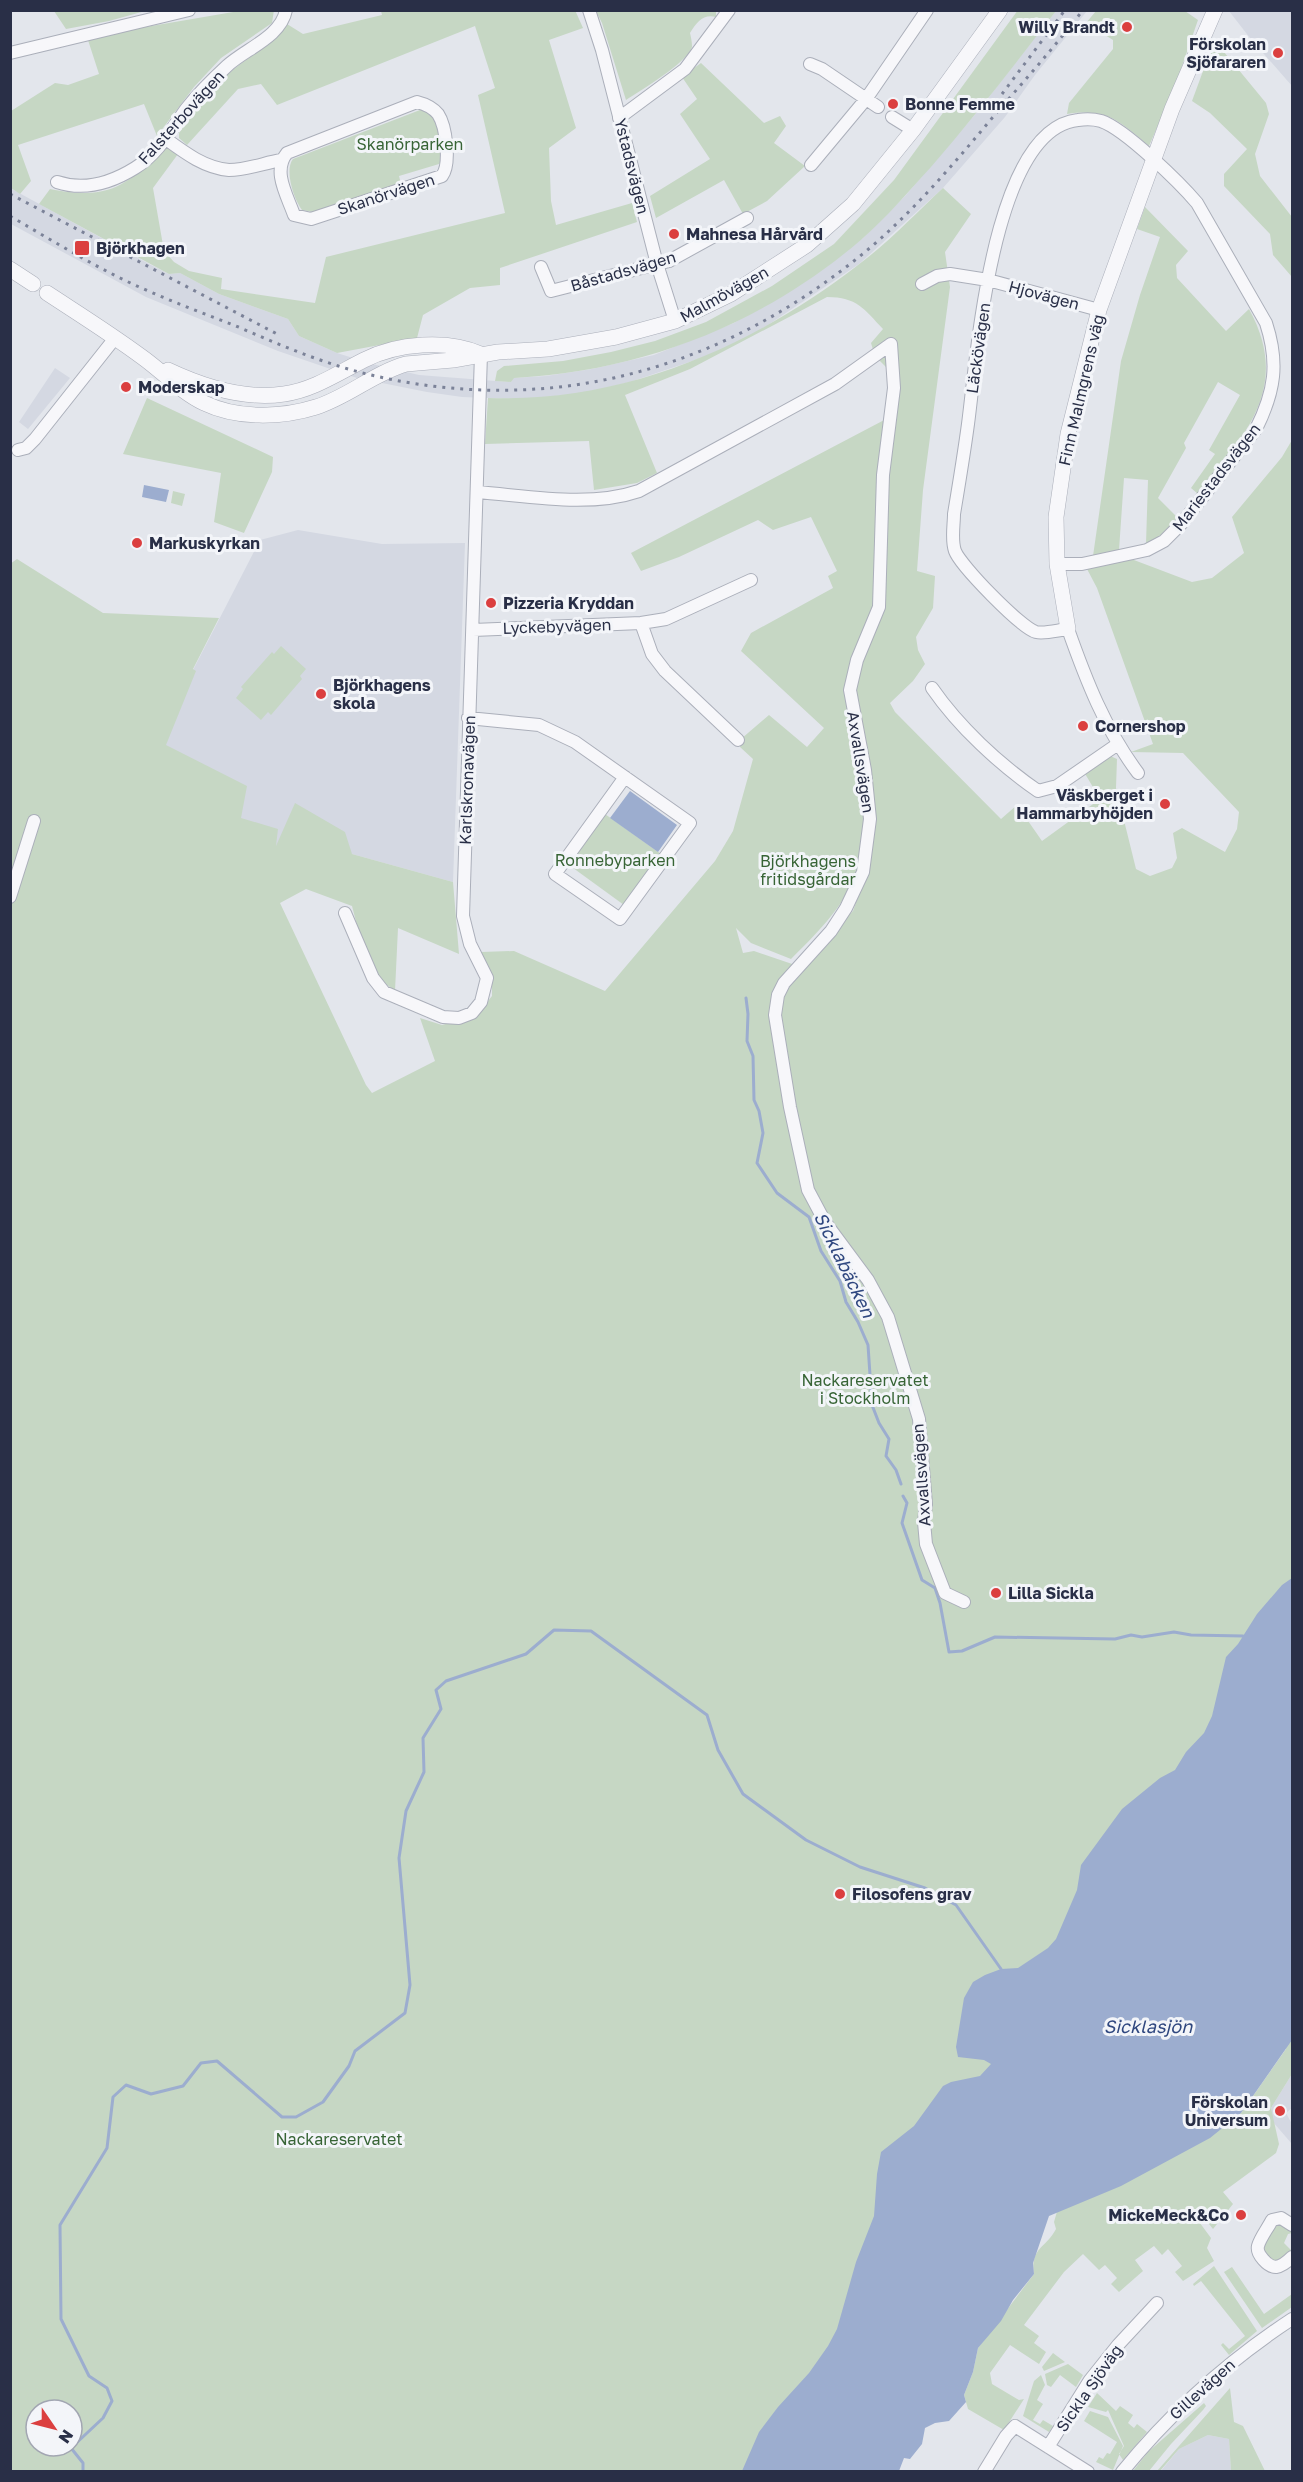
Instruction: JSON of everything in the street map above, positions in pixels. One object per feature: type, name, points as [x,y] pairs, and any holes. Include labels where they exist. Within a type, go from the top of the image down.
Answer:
[{"type":"street","points":[[12,48],[189,10]]},
{"type":"street","name":"Falsterbovägen","points":[[57,182],[72,187],[86,186],[122,176],[138,167],[166,139],[187,108],[228,64],[281,25],[286,10]]},
{"type":"street","name":"Ystadsvägen","points":[[589,10],[602,50],[657,264],[675,321]]},
{"type":"street","points":[[620,118],[685,69],[729,10]]},
{"type":"street","points":[[811,165],[866,99],[927,10]]},
{"type":"street","name":"Malmövägen","points":[[47,293],[115,338],[183,390],[205,403],[225,410],[259,416],[316,407],[406,364],[582,344],[656,328],[731,294],[826,230],[874,181],[1000,10]]},
{"type":"street","name":"Finn Malmgrens väg","points":[[1138,773],[1118,744],[1089,687],[1068,629],[1057,564],[1056,517],[1068,434],[1099,310],[1152,160],[1214,11]]},
{"type":"street","points":[[810,64],[822,69],[878,107]]},
{"type":"street","name":"Skanörvägen","points":[[166,139],[186,154],[218,167],[230,170],[245,168],[281,160],[287,153],[417,102],[426,104],[438,114],[448,160],[447,169],[442,176],[311,219],[294,215],[279,169],[281,160]]},
{"type":"street","points":[[892,117],[913,130]]},
{"type":"street","name":"Läckövägen","points":[[1068,629],[1035,632],[1022,624],[971,574],[955,551],[954,514],[988,280],[999,230],[1012,190],[1029,155],[1046,134],[1069,121],[1101,121],[1138,146],[1152,160]]},
{"type":"street","name":"Mariestadsvägen","points":[[1057,564],[1093,561],[1147,549],[1164,541],[1182,523],[1256,429],[1272,389],[1273,344],[1266,323],[1197,203],[1183,187],[1152,160]]},
{"type":"street","name":"Båstadsvägen","points":[[541,267],[551,291],[669,261],[747,218]]},
{"type":"street","points":[[10,269],[33,284]]},
{"type":"street","points":[[922,284],[937,276],[950,274],[988,280]]},
{"type":"street","name":"Hjovägen","points":[[988,280],[1099,310]]},
{"type":"street","points":[[18,450],[26,448],[35,439],[115,338]]},
{"type":"street","name":"Axvallsvägen","points":[[477,492],[580,500],[625,496],[639,491],[835,384],[891,344],[894,388],[883,476],[879,607],[856,660],[850,690],[865,770],[870,819],[863,872],[846,908],[831,931],[784,983],[778,995],[775,1015],[807,1190],[825,1222],[868,1280],[888,1317],[919,1419],[926,1504],[924,1522],[926,1544],[945,1593],[964,1602]]},
{"type":"street","name":"Malmövägen","points":[[141,357],[196,384],[255,395],[283,395],[310,388],[377,354],[397,349],[432,345],[465,347],[481,354]]},
{"type":"street","name":"Karlskronavägen","points":[[345,913],[373,978],[384,992],[443,1017],[459,1018],[472,1013],[482,1002],[487,978],[470,944],[463,916],[481,354]]},
{"type":"street","name":"Lyckebyvägen","points":[[473,630],[641,623],[666,619],[751,580]]},
{"type":"street","points":[[641,623],[652,654],[665,671],[738,740]]},
{"type":"street","points":[[932,688],[945,707],[987,748],[1038,790],[1058,786],[1118,744]]},
{"type":"street","points":[[468,718],[539,725],[575,742],[625,777],[690,823],[620,919],[555,874],[625,777]]},
{"type":"street","points":[[10,897],[34,821]]},
{"type":"street","points":[[1293,2225],[1281,2218],[1272,2220],[1258,2246],[1258,2252],[1268,2264],[1275,2267],[1293,2257]]},
{"type":"street","name":"Sickla Sjöväg","points":[[1048,2447],[1090,2380],[1118,2345],[1157,2303]]},
{"type":"street","name":"Gillevägen","points":[[1122,2472],[1178,2410],[1254,2344],[1293,2319]]},
{"type":"street","points":[[984,2472],[1006,2436],[1015,2426],[1088,2472]]},
{"type":"shaded area","points":[[1056,11],[1087,11],[1035,75],[1005,117],[943,188],[859,264],[756,333],[713,354],[630,382],[580,394],[521,399],[462,397],[357,378],[278,351],[146,297],[11,224],[10,188],[169,274],[180,273],[219,294],[288,319],[299,336],[337,353],[372,364],[419,375],[511,382],[513,378],[592,369],[654,355],[734,323],[826,267],[863,238],[906,195],[978,111]]},
{"type":"shaded area","name":"Förskolan Sjöfararen","points":[[1229,11],[1292,11],[1292,86],[1250,38]]},
{"type":"shaded area","points":[[55,368],[70,378],[28,429],[19,422]]},
{"type":"shaded area","name":"Björkhagens skola","points":[[298,530],[382,544],[465,543],[453,882],[352,854],[295,804],[277,846],[239,826],[157,740],[260,540]]},
{"type":"shaded area","name":"Förskolan Universum","points":[[1292,2074],[1292,2108],[1286,2113],[1292,2124],[1292,2144],[1273,2122],[1271,2108]]},
{"type":"shaded area","points":[[1208,2435],[1229,2439],[1231,2471],[1160,2472],[1179,2449]]},
{"type":"green space","points":[[274,10],[272,23],[221,58],[194,87],[157,136],[144,104],[18,145],[31,181],[20,194],[11,188],[11,111],[55,83],[68,85],[99,74],[87,37],[239,11]]},
{"type":"green space","points":[[575,10],[583,28],[549,40],[576,128],[549,148],[551,201],[556,225],[632,203],[637,222],[500,268],[500,285],[470,288],[423,315],[417,338],[337,353],[299,336],[288,319],[219,294],[180,273],[169,274],[39,204],[50,189],[88,193],[115,187],[139,172],[167,147],[178,154],[153,188],[164,251],[174,262],[189,271],[222,278],[221,289],[315,303],[326,257],[505,213],[478,95],[495,88],[475,26],[277,105],[261,84],[238,89],[187,145],[179,138],[179,133],[211,91],[234,69],[276,37],[287,24],[303,34],[382,15],[381,11]]},
{"type":"green space","points":[[1018,10],[1056,11],[979,109],[898,204],[862,239],[824,269],[784,296],[700,338],[609,365],[562,374],[514,378],[511,382],[495,381],[497,371],[504,366],[563,361],[611,352],[655,341],[706,322],[772,286],[834,244],[894,180]]},
{"type":"green space","points":[[54,11],[145,11],[66,29]]},
{"type":"green space","points":[[596,11],[716,11],[716,17],[704,18],[695,25],[690,33],[692,47],[682,60],[663,76],[626,100],[602,23]]},
{"type":"green space","points":[[1096,11],[1185,11],[1198,20],[1175,86],[1149,146],[1112,118],[1093,113],[1067,114],[1069,103],[1113,49],[1113,40],[1086,23]]},
{"type":"green space","points":[[1218,40],[1224,52],[1266,103],[1269,114],[1255,154],[1260,176],[1292,217],[1292,277],[1273,255],[1270,234],[1224,186],[1224,174],[1247,149],[1210,113],[1192,101],[1206,63]]},
{"type":"green space","points":[[701,63],[764,123],[780,116],[786,126],[774,143],[805,166],[767,201],[743,214],[724,180],[656,218],[650,196],[710,159],[680,114],[697,99],[682,77]]},
{"type":"green space","name":"Skanörparken","points":[[425,110],[435,116],[444,156],[439,164],[399,176],[401,184],[313,212],[302,210],[293,192],[290,177],[290,164],[293,159]]},
{"type":"green space","points":[[943,188],[971,214],[945,252],[950,287],[923,490],[917,571],[935,576],[933,608],[916,637],[918,650],[925,664],[913,681],[890,703],[895,712],[1001,819],[1017,805],[1042,841],[1100,799],[1084,772],[1108,755],[1117,759],[1116,788],[1136,869],[1150,876],[1172,868],[1177,858],[1173,833],[1182,828],[1225,852],[1237,829],[1239,812],[1183,753],[1131,752],[1153,744],[1097,588],[1087,569],[1126,557],[1192,582],[1212,578],[1244,553],[1232,517],[1282,457],[1292,440],[1292,1835],[830,2471],[11,2471],[10,564],[17,559],[103,613],[219,618],[193,669],[196,671],[166,745],[247,786],[241,818],[278,829],[276,846],[295,803],[345,832],[352,854],[453,882],[459,954],[398,928],[395,991],[378,978],[358,929],[352,906],[306,889],[280,903],[366,1085],[372,1093],[435,1061],[420,1018],[442,1025],[477,1015],[492,996],[492,978],[481,952],[514,951],[605,991],[715,861],[733,831],[753,759],[740,747],[741,739],[769,715],[807,747],[824,728],[741,651],[751,633],[833,588],[828,576],[837,571],[811,517],[773,530],[758,520],[679,557],[641,571],[631,553],[888,418],[890,385],[886,367],[875,356],[871,343],[883,329],[865,310],[853,302],[827,297],[690,369],[625,395],[657,473],[637,483],[594,490],[589,441],[485,444],[488,398],[539,397],[588,391],[637,380],[684,364],[775,321],[858,265]],"holes":[[[873,812],[872,856],[853,911],[798,966],[754,951],[743,953],[736,928],[751,943],[791,959],[818,932],[842,902],[854,879]]]},
{"type":"green space","points":[[1145,207],[1188,251],[1176,265],[1177,278],[1226,331],[1249,309],[1261,337],[1266,363],[1264,386],[1257,409],[1246,430],[1198,494],[1191,488],[1215,454],[1209,450],[1240,395],[1218,382],[1184,443],[1186,448],[1158,498],[1178,518],[1161,535],[1146,544],[1148,480],[1124,478],[1119,550],[1093,556],[1121,361],[1160,237],[1137,229]]},
{"type":"green space","points":[[147,398],[273,457],[272,472],[244,533],[214,522],[221,473],[123,454]]},
{"type":"green space","points":[[173,491],[185,494],[182,506],[171,503]]},
{"type":"green space","points":[[281,646],[306,669],[300,676],[302,679],[271,715],[268,712],[261,720],[236,698],[243,689],[241,687],[272,652],[274,654]]},
{"type":"green space","name":"Ronnebyparken","points":[[605,814],[661,854],[624,905],[569,865]]},
{"type":"green space","points":[[1292,2010],[1292,2074],[1271,2108],[1279,2144],[1276,2153],[1223,2192],[1233,2204],[1213,2229],[1197,2209],[1197,2219],[1211,2238],[1207,2248],[1214,2261],[1183,2281],[1175,2272],[1182,2266],[1168,2249],[1162,2255],[1154,2246],[1135,2260],[1143,2271],[1119,2292],[1111,2284],[1117,2278],[1105,2265],[1099,2270],[1083,2254],[1064,2272],[1024,2325],[1039,2336],[1034,2343],[1046,2352],[1039,2364],[1010,2345],[990,2373],[992,2384],[1019,2400],[1024,2399],[1004,2430],[968,2409],[964,2395],[973,2372],[978,2348],[1034,2274],[1034,2259],[1056,2229],[1054,2222],[1058,2208],[1241,2113],[1286,2049]]},
{"type":"green space","points":[[1279,2222],[1292,2233],[1288,2234],[1284,2243],[1291,2250],[1291,2254],[1279,2262],[1271,2261],[1263,2251],[1265,2238]]},
{"type":"green space","points":[[1214,2266],[1257,2331],[1229,2355],[1221,2345],[1223,2343],[1229,2349],[1245,2336],[1201,2281],[1194,2286],[1193,2284]]},
{"type":"green space","points":[[1232,2267],[1264,2314],[1292,2294],[1292,2307],[1262,2328],[1224,2272]]},
{"type":"green space","points":[[1053,2353],[1065,2362],[1044,2371],[1042,2367]]},
{"type":"green space","points":[[1068,2364],[1083,2375],[1076,2387],[1060,2375],[1051,2387],[1047,2385],[1045,2374]]},
{"type":"green space","points":[[1041,2375],[1045,2385],[1037,2400],[1043,2404],[1033,2420],[1040,2424],[1043,2420],[1053,2426],[1049,2432],[1023,2416],[1034,2381]]},
{"type":"green space","points":[[1230,2388],[1234,2422],[1243,2426],[1265,2471],[1231,2471],[1229,2439],[1208,2435],[1179,2449],[1160,2471],[1157,2471]]},
{"type":"green space","points":[[1097,2393],[1116,2411],[1120,2406],[1133,2415],[1128,2423],[1134,2428],[1137,2424],[1147,2432],[1123,2460],[1119,2454],[1124,2446],[1108,2410],[1106,2412],[1088,2407]]},
{"type":"green space","points":[[1204,2403],[1206,2406],[1203,2410],[1149,2471],[1133,2471],[1148,2452]]},
{"type":"green space","points":[[1090,2411],[1108,2417],[1123,2446],[1113,2470],[1096,2462],[1099,2457],[1103,2459],[1107,2453],[1110,2454],[1117,2442],[1084,2421]]},
{"type":"water","points":[[144,485],[169,490],[166,502],[142,497]]},
{"type":"water","points":[[630,791],[677,825],[658,852],[610,818]]},
{"type":"water","name":"Sicklasjön","points":[[1292,1578],[1292,2040],[1241,2113],[1210,2138],[1121,2186],[1049,2216],[1033,2263],[1034,2274],[1013,2300],[1001,2321],[978,2348],[973,2372],[964,2395],[966,2402],[949,2421],[935,2423],[925,2428],[922,2444],[910,2459],[904,2458],[899,2471],[742,2471],[759,2432],[809,2373],[837,2329],[856,2262],[874,2216],[881,2152],[914,2126],[943,2086],[980,2076],[991,2064],[984,2060],[958,2057],[956,2047],[964,1998],[973,1982],[1001,1969],[1018,1968],[1048,1948],[1056,1939],[1077,1890],[1081,1865],[1122,1809],[1160,1778],[1175,1770],[1186,1752],[1204,1733],[1212,1716],[1226,1657],[1238,1644],[1257,1614],[1282,1585]]},
{"type":"waterway","name":"Sicklabäcken","points":[[746,998],[747,1041],[753,1056],[754,1100],[759,1111],[763,1133],[757,1163],[777,1193],[809,1217],[821,1251],[840,1281],[846,1302],[868,1345],[872,1405],[889,1439],[886,1456],[896,1470],[901,1484]]},
{"type":"waterway","name":"Sicklabäcken","points":[[903,1496],[907,1503],[902,1523],[922,1580],[935,1588],[949,1652],[962,1651],[995,1637],[1115,1639],[1131,1635],[1142,1637],[1174,1632],[1191,1635],[1243,1636]]},
{"type":"waterway","points":[[83,2472],[83,2463],[71,2448],[103,2418],[112,2401],[107,2388],[89,2376],[61,2319],[60,2225],[107,2148],[113,2097],[126,2085],[151,2094],[183,2086],[201,2063],[217,2061],[282,2117],[296,2117],[323,2102],[349,2066],[355,2051],[405,2013],[410,1985],[399,1858],[406,1811],[424,1772],[423,1738],[441,1709],[436,1690],[446,1681],[526,1654],[554,1630],[591,1631],[707,1715],[718,1750],[743,1794],[806,1840],[860,1867],[925,1888],[956,1905],[1001,1969]]},
{"type":"railway","points":[[1002,94],[1065,10]]},
{"type":"railway","points":[[10,216],[134,285],[302,354],[354,371],[436,386],[500,390],[562,387],[623,376],[683,358],[741,333],[796,302],[850,264],[890,230],[928,192],[1083,10]]},
{"type":"railway","points":[[10,194],[279,335]]},
{"type":"place","name":"Willy Brandt","points":[[1127,27]]},
{"type":"place","name":"Förskolan Sjöfararen","points":[[1278,53]]},
{"type":"place","name":"Bonne Femme","points":[[893,104]]},
{"type":"place","name":"Mahnesa Hårvård","points":[[674,234]]},
{"type":"place","name":"Björkhagen","points":[[82,248]]},
{"type":"place","name":"Moderskap","points":[[126,387]]},
{"type":"place","name":"Markuskyrkan","points":[[137,543]]},
{"type":"place","name":"Pizzeria Kryddan","points":[[491,603]]},
{"type":"place","name":"Björkhagens skola","points":[[321,694]]},
{"type":"place","name":"Cornershop","points":[[1083,726]]},
{"type":"place","name":"Väskberget i Hammarbyhöjden","points":[[1165,804]]},
{"type":"place","name":"Lilla Sickla","points":[[996,1593]]},
{"type":"place","name":"Filosofens grav","points":[[840,1894]]},
{"type":"place","name":"Förskolan Universum","points":[[1280,2111]]},
{"type":"place","name":"MickeMeck&Co","points":[[1241,2215]]},
{"type":"park label","name":"Björkhagens fritidsgårdar","points":[[808,870]]},
{"type":"park label","name":"Nackareservatet i Stockholm","points":[[865,1389]]},
{"type":"park label","name":"Nackareservatet","points":[[339,2139]]}]
